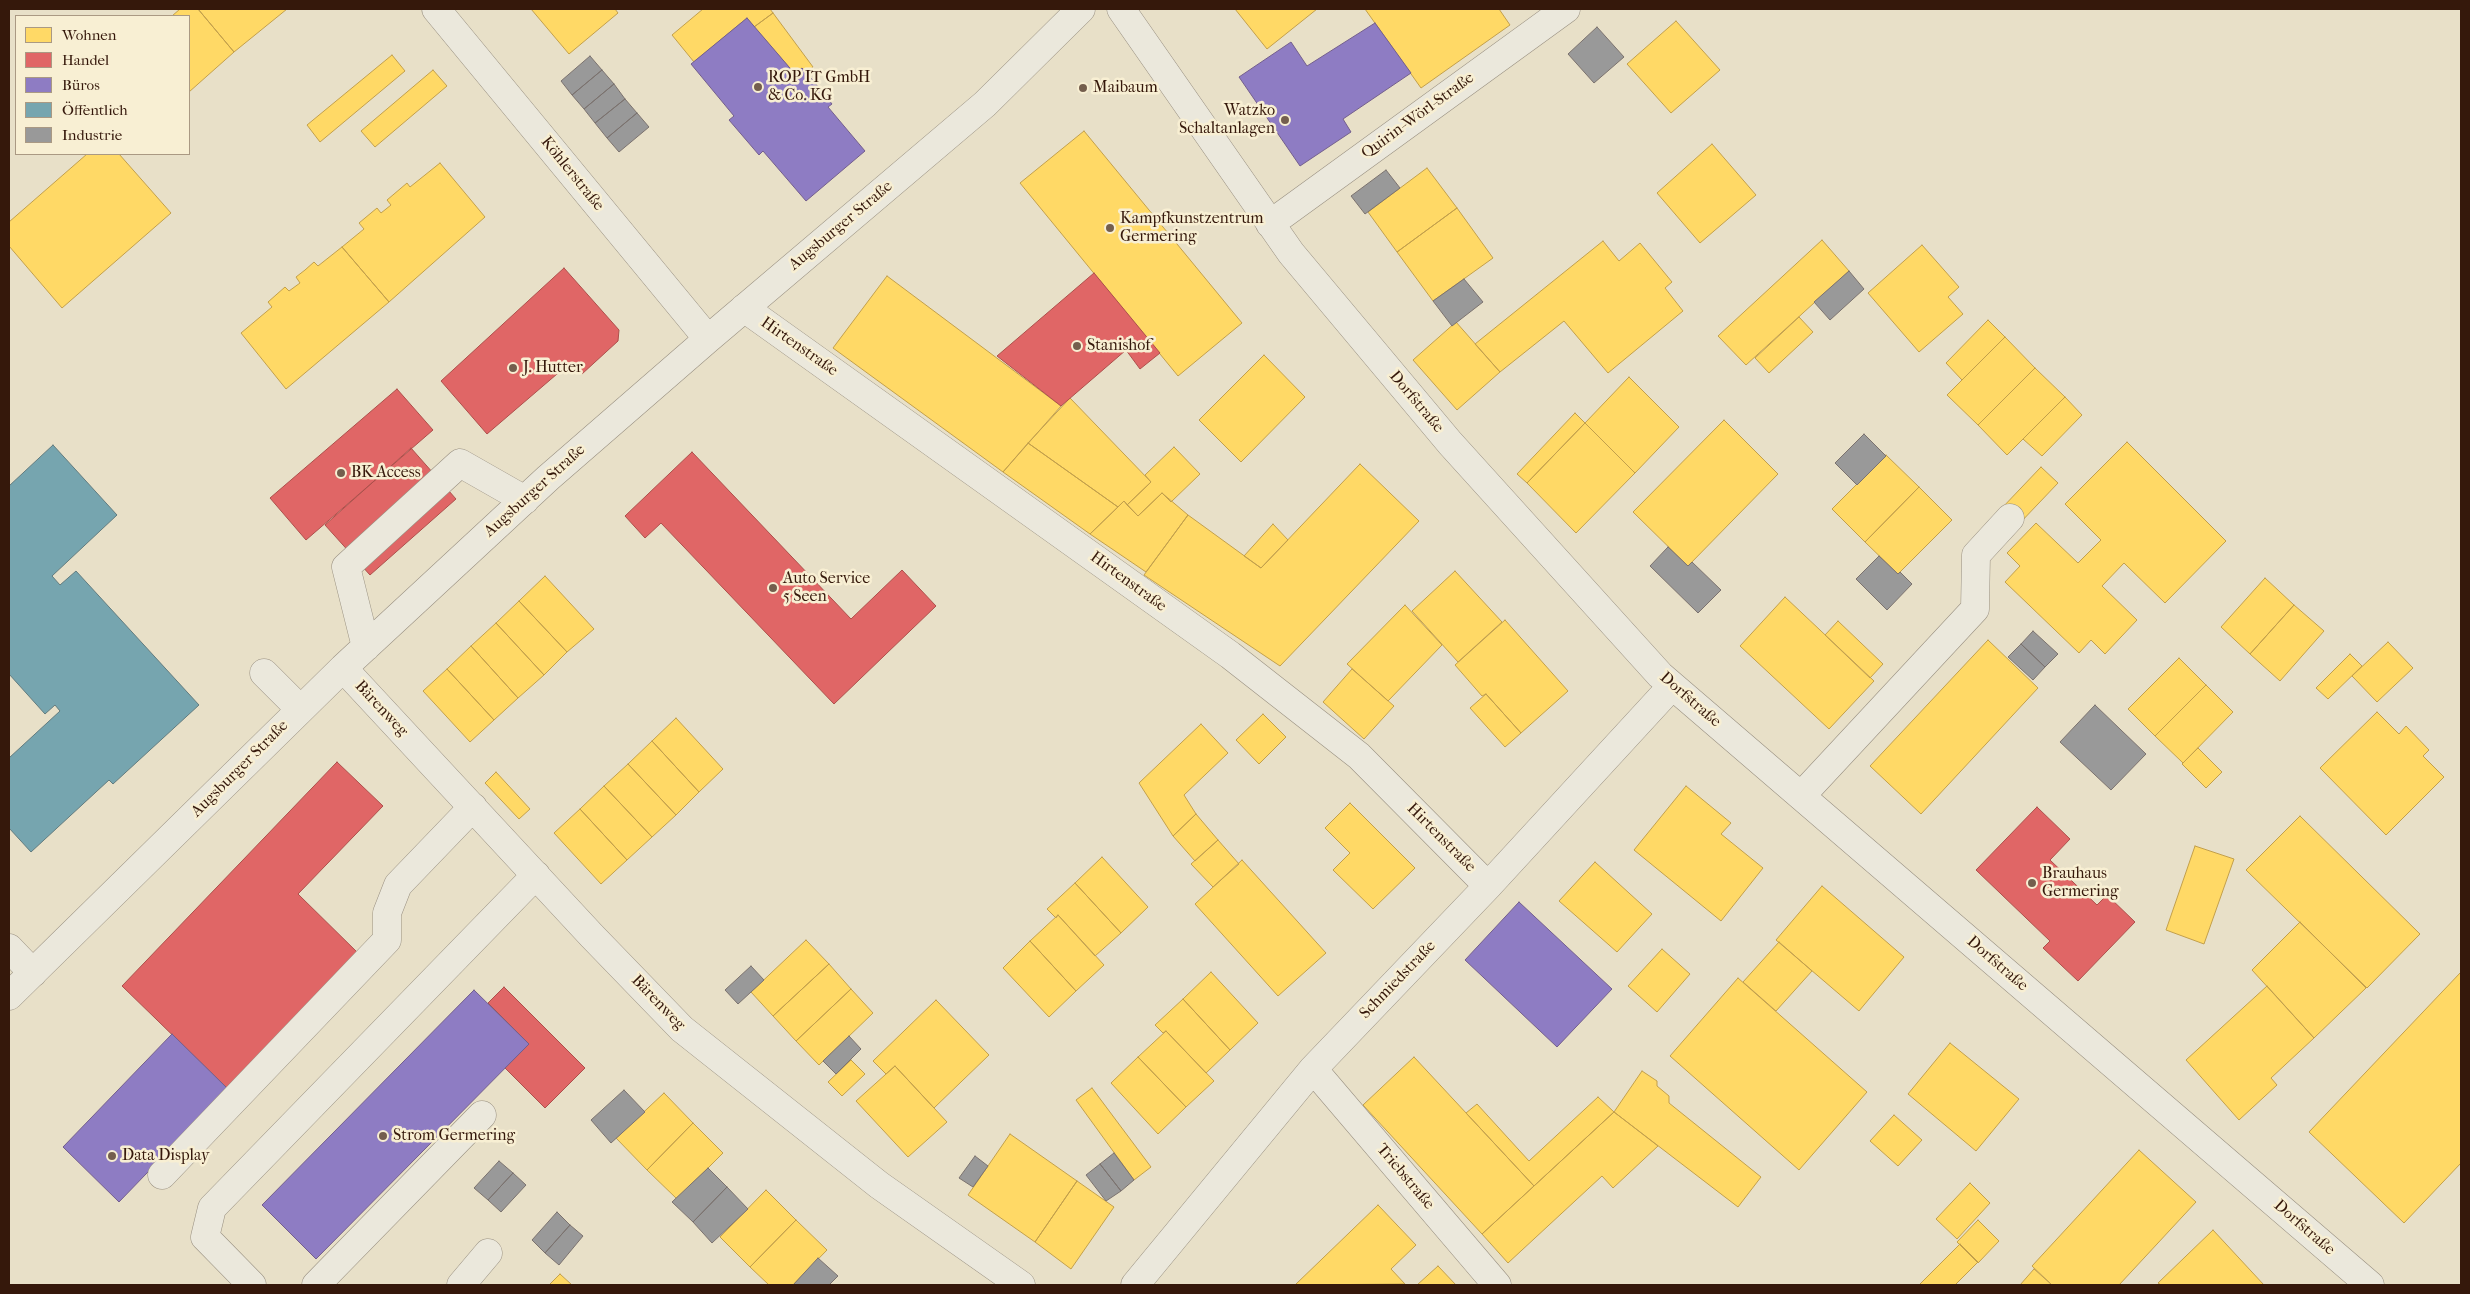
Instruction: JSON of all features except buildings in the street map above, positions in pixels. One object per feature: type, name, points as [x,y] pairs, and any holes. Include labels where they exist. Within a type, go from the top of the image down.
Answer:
[{"type":"street","name":"Köhlerstraße","points":[[436,9],[708,339]]},
{"type":"street","name":"Augsburger Straße","points":[[9,996],[300,709],[525,500],[744,308],[985,104],[1081,9]]},
{"type":"street","name":"Dorfstraße","points":[[1121,9],[1291,253],[1450,443],[1672,686],[2370,1285]]},
{"type":"street","name":"Quirin-Wörl-Straße","points":[[1270,224],[1566,9]]},
{"type":"street","name":"Hirtenstraße","points":[[744,308],[1230,655],[1359,756],[1488,886]]},
{"type":"street","points":[[366,647],[346,567],[460,463],[525,500]]},
{"type":"street","points":[[1801,796],[1975,609],[1976,555],[2010,518]]},
{"type":"street","name":"Bärenweg","points":[[343,668],[682,1029],[879,1185],[1021,1285]]},
{"type":"street","points":[[264,673],[300,709]]},
{"type":"street","name":"Schmiedstraße","points":[[1135,1285],[1313,1069],[1488,886],[1672,686]]},
{"type":"street","points":[[162,1175],[387,940],[387,912],[398,885],[473,807]]},
{"type":"street","points":[[252,1285],[205,1236],[212,1208],[536,875]]},
{"type":"street","points":[[9,948],[33,973]]},
{"type":"street","name":"Triebstraße","points":[[1313,1069],[1497,1285]]},
{"type":"street","points":[[316,1285],[482,1115]]},
{"type":"street","points":[[461,1285],[488,1253]]},
{"type":"place","name":"ROP IT GmbH & Co. KG","points":[[758,87]]},
{"type":"place","name":"Maibaum","points":[[1083,88]]},
{"type":"place","name":"Watzko Schaltanlagen","points":[[1285,120]]},
{"type":"place","name":"Kampfkunstzentrum Germering","points":[[1110,228]]},
{"type":"place","name":"Stanishof","points":[[1077,346]]},
{"type":"place","name":"J. Hutter","points":[[513,368]]},
{"type":"place","name":"BK Access","points":[[341,473]]},
{"type":"place","name":"Auto Service 5 Seen","points":[[773,588]]},
{"type":"place","name":"Brauhaus Germering","points":[[2032,883]]},
{"type":"place","name":"Strom Germering","points":[[383,1136]]},
{"type":"place","name":"Data Display","points":[[112,1156]]}]
